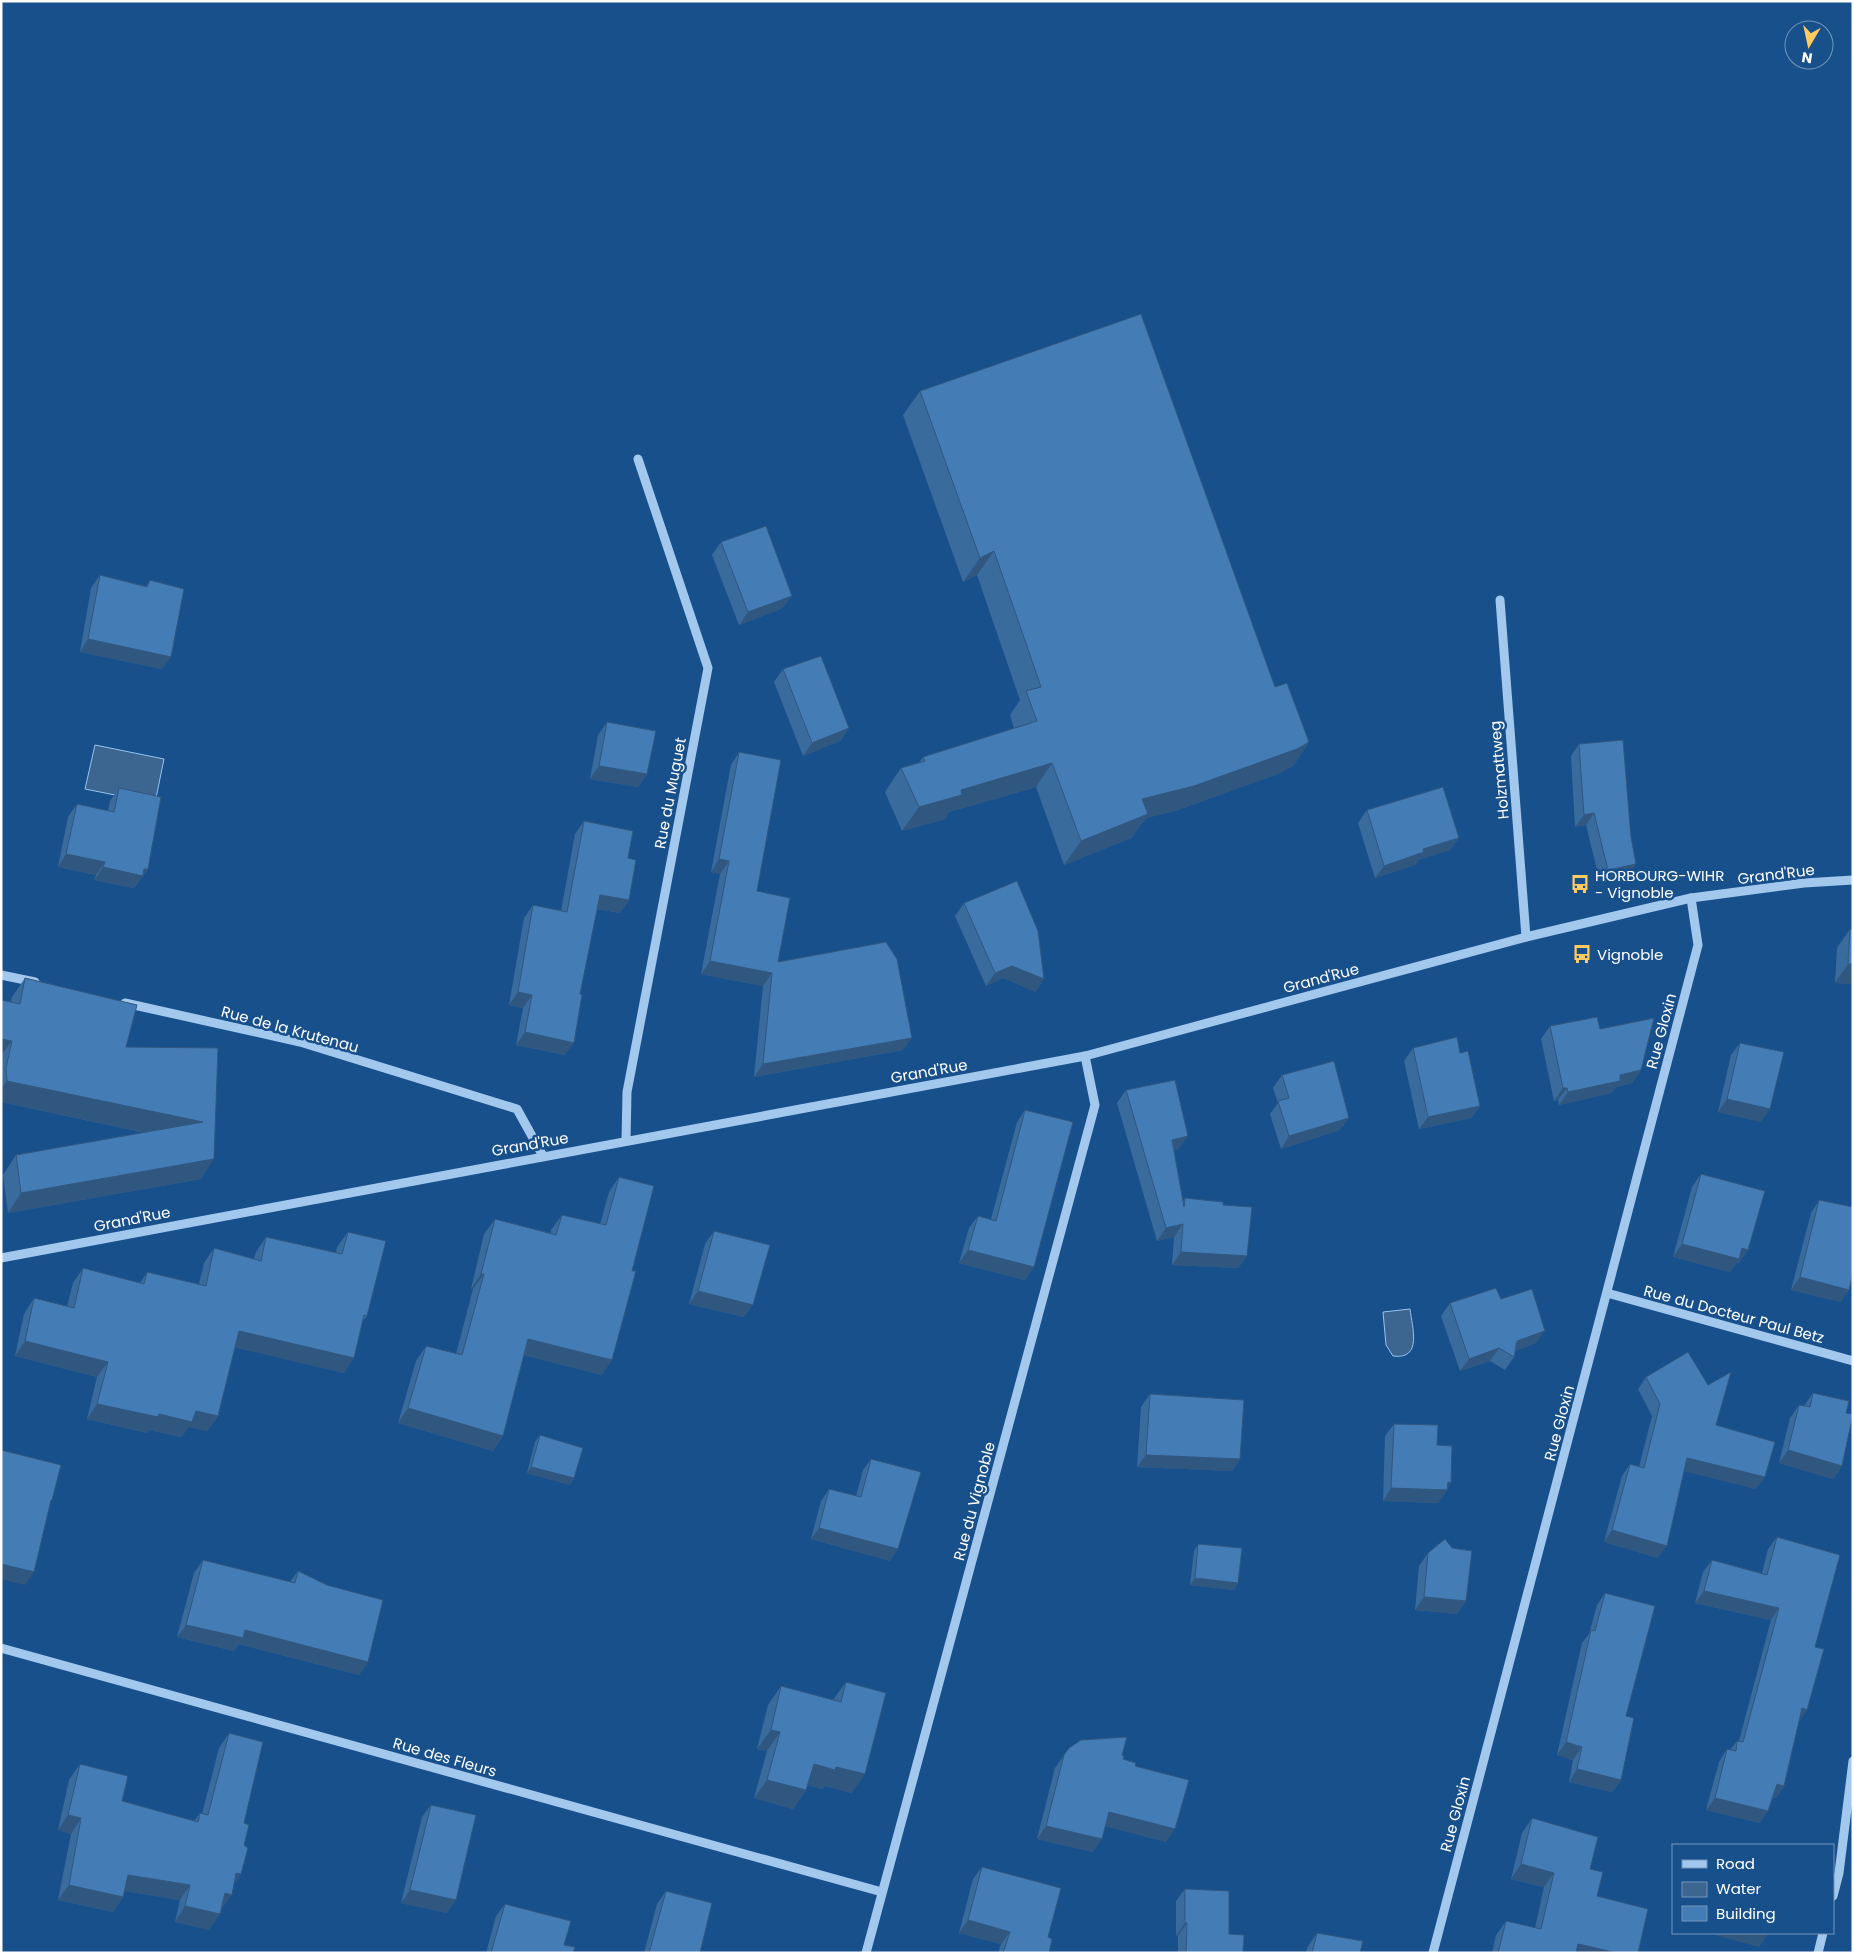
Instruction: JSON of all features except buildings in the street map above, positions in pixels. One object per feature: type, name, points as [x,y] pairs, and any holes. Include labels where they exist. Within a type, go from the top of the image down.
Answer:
[{"type":"street","name":"Rue du Muguet","points":[[626,1141],[627,1092],[708,668],[638,459]]},
{"type":"street","name":"Holzmattweg","points":[[1500,600],[1526,937]]},
{"type":"street","name":"Grand'Rue","points":[[1,1258],[1085,1056],[1526,937],[1691,898],[1804,883],[1853,880]]},
{"type":"street","name":"Rue Gloxin","points":[[1433,1953],[1698,945],[1691,898]]},
{"type":"street","points":[[1,975],[40,983]]},
{"type":"street","name":"Rue de la Krutenau","points":[[117,1001],[300,1042],[517,1109],[543,1156]]},
{"type":"street","name":"Rue du Vignoble","points":[[866,1953],[1095,1105],[1085,1056]]},
{"type":"street","name":"Rue du Docteur Paul Betz","points":[[1608,1293],[1853,1361]]},
{"type":"street","name":"Rue des Fleurs","points":[[1,1648],[882,1892]]},
{"type":"street","points":[[1834,1892],[1839,1873],[1853,1761]]},
{"type":"street","points":[[1818,1953],[1823,1934]]},
{"type":"water","points":[[95,745],[164,759],[155,803],[85,789]]},
{"type":"water","points":[[1410,1309],[1414,1341],[1412,1348],[1409,1353],[1402,1356],[1393,1356],[1386,1345],[1383,1312]]},
{"type":"place","name":"HORBOURG-WIHR - Vignoble","points":[[1580,884]]},
{"type":"place","name":"Vignoble","points":[[1582,954]]}]
